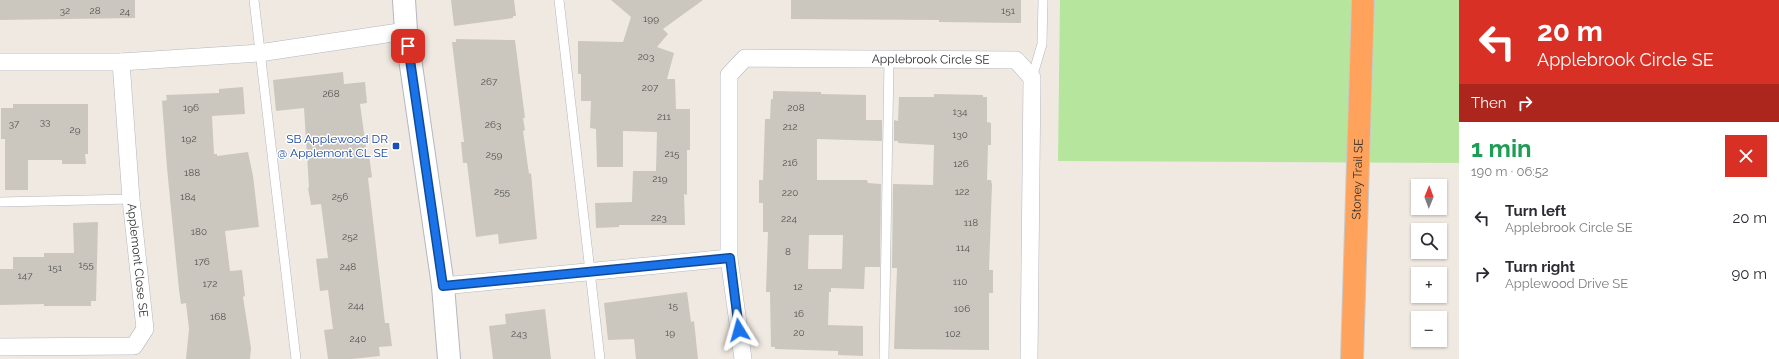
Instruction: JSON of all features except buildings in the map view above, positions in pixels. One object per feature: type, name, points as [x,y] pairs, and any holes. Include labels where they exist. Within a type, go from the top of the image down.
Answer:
[{"type":"highway","name":"Stoney Trail SE","points":[[1352,359],[1362,0]]},
{"type":"street","points":[[404,0],[406,31],[443,286],[449,359]]},
{"type":"street","points":[[0,62],[121,62],[259,53],[406,31]]},
{"type":"street","name":"Applebrook Circle SE","points":[[743,359],[730,258],[729,75],[745,58],[1016,60],[1032,78]]},
{"type":"street","name":"Applemont Close SE","points":[[0,347],[134,346],[145,329],[131,199],[121,62]]},
{"type":"street","points":[[1029,359],[1032,78]]},
{"type":"street","points":[[443,286],[730,258]]},
{"type":"lane","points":[[254,0],[296,359]]},
{"type":"lane","points":[[559,0],[600,359]]},
{"type":"lane","points":[[1032,78],[1042,44],[1043,0]]},
{"type":"lane","points":[[884,359],[889,60]]},
{"type":"lane","points":[[0,202],[131,199]]},
{"type":"green space","points":[[1060,0],[1459,0],[1459,163],[1058,161]]},
{"type":"place","name":"SB Applewood DR @ Applemont CL SE","points":[[396,146]]},
{"type":"route","points":[[408,46],[443,286],[730,258],[739,330]]}]
